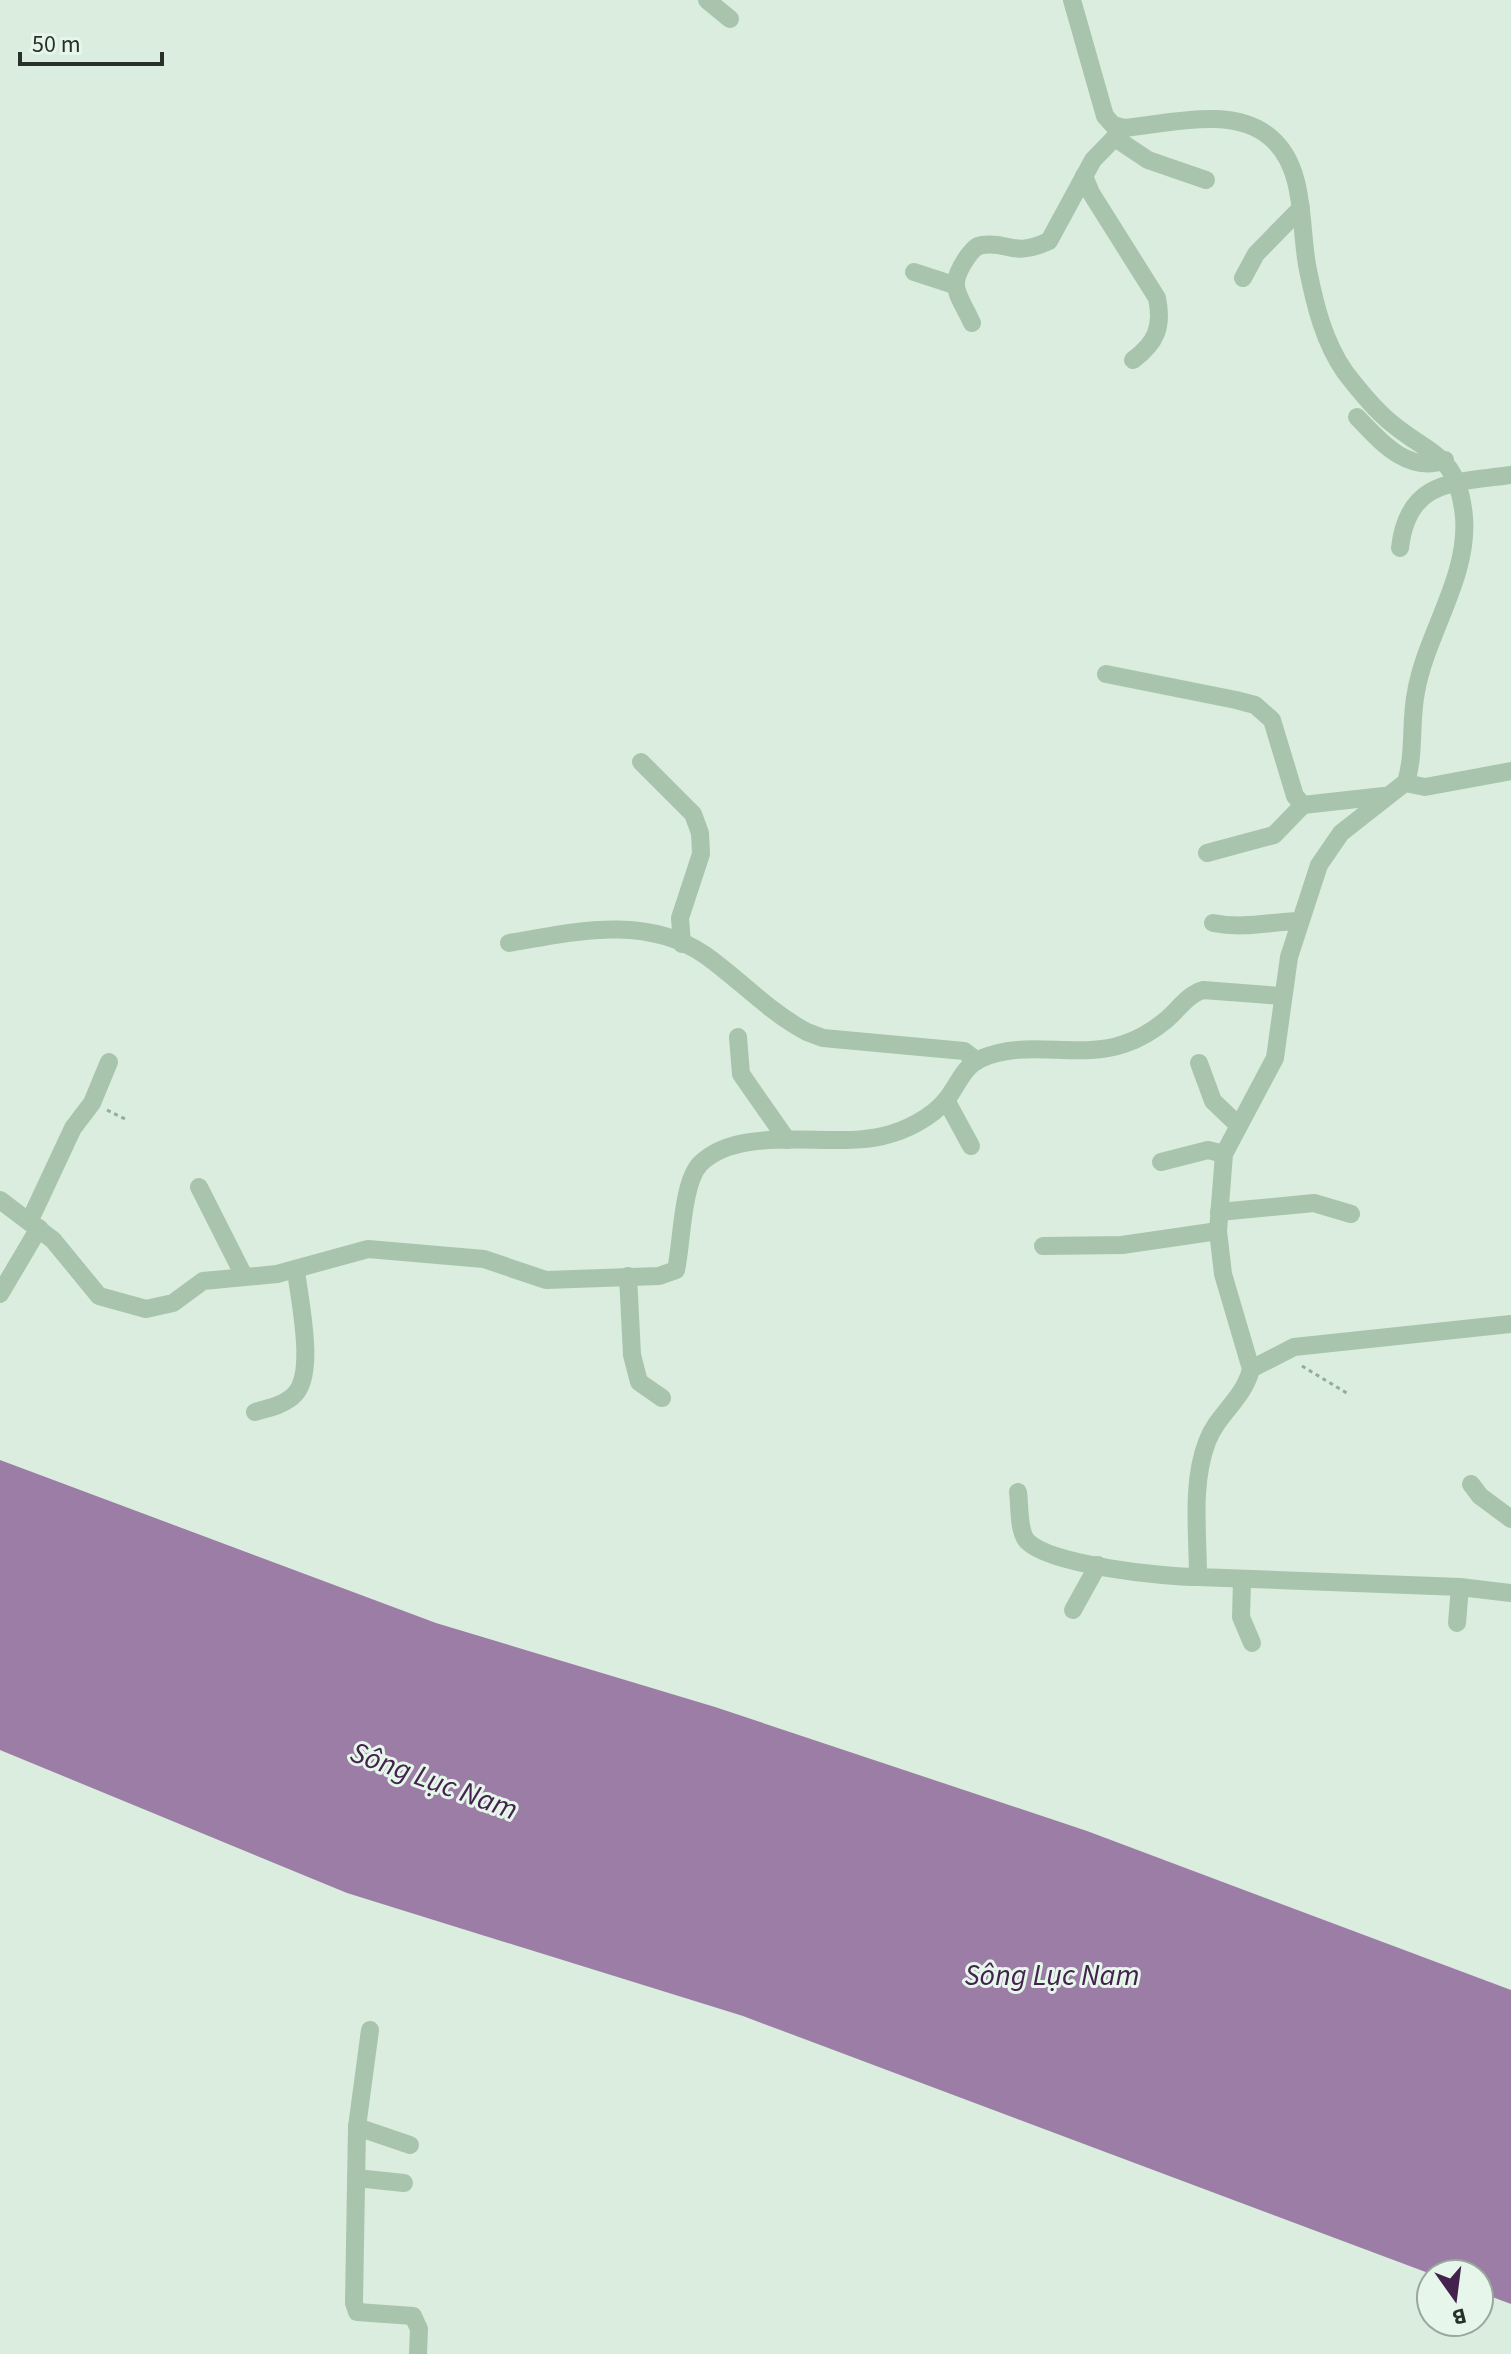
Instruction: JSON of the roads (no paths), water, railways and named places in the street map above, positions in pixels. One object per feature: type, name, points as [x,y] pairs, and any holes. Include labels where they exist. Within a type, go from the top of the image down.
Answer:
[{"type":"street","points":[[707,0],[730,19]]},
{"type":"street","points":[[1072,0],[1105,116],[1148,160],[1206,180]]},
{"type":"street","points":[[972,323],[954,285],[957,271],[977,246],[1022,251],[1049,241],[1084,176],[1120,133],[1207,120],[1249,124],[1274,140],[1292,169],[1301,208],[1308,268],[1321,321],[1344,371],[1389,421],[1445,460],[1456,483],[1464,514],[1461,545],[1448,600],[1416,689],[1405,783]]},
{"type":"street","points":[[1084,176],[1091,193],[1157,298],[1161,316],[1157,337],[1133,360]]},
{"type":"street","points":[[1243,278],[1256,254],[1301,208]]},
{"type":"street","points":[[914,272],[954,285]]},
{"type":"street","points":[[1357,417],[1383,444],[1410,462],[1431,465],[1445,460]]},
{"type":"street","points":[[1400,548],[1402,528],[1418,498],[1433,487],[1511,475]]},
{"type":"street","points":[[1106,674],[1236,700],[1265,712],[1272,720],[1295,796],[1303,805]]},
{"type":"street","points":[[641,762],[693,814],[700,833],[701,854],[680,918],[682,944]]},
{"type":"street","points":[[1251,1369],[1223,1274],[1218,1231],[1224,1154],[1237,1124],[1275,1058],[1281,996],[1299,921],[1319,865],[1341,833],[1405,783],[1425,787],[1510,774]]},
{"type":"street","points":[[1207,853],[1274,835],[1303,805],[1387,796]]},
{"type":"street","points":[[1213,923],[1247,928],[1269,922],[1299,921]]},
{"type":"street","points":[[509,943],[594,928],[635,930],[702,953],[807,1032],[823,1038],[964,1051],[977,1061]]},
{"type":"street","points":[[0,1200],[34,1224],[74,1264],[99,1296],[146,1309],[173,1303],[203,1281],[296,1270],[368,1249],[484,1259],[546,1280],[659,1276],[676,1270],[691,1178],[700,1164],[741,1145],[787,1140],[837,1142],[884,1136],[917,1123],[946,1100],[977,1061],[1025,1049],[1094,1050],[1125,1044],[1151,1031],[1193,993],[1203,990],[1281,996]]},
{"type":"street","points":[[738,1037],[741,1074],[787,1140]]},
{"type":"street","points":[[0,1294],[34,1224],[73,1128],[92,1103],[109,1062]]},
{"type":"street","points":[[1199,1063],[1213,1101],[1237,1124]]},
{"type":"street","points":[[946,1100],[971,1146]]},
{"type":"street","points":[[1161,1162],[1208,1150],[1224,1154]]},
{"type":"street","points":[[199,1187],[244,1276]]},
{"type":"street","points":[[1219,1212],[1314,1203],[1351,1214]]},
{"type":"street","points":[[1043,1246],[1107,1246],[1218,1231]]},
{"type":"street","points":[[255,1412],[281,1404],[294,1396],[301,1385],[304,1340],[296,1270]]},
{"type":"street","points":[[628,1276],[632,1355],[639,1382],[662,1398]]},
{"type":"street","points":[[1198,1577],[1197,1480],[1203,1455],[1215,1426],[1237,1400],[1251,1369],[1285,1351],[1328,1341],[1376,1340],[1511,1324]]},
{"type":"street","points":[[1471,1484],[1480,1496],[1511,1519]]},
{"type":"street","points":[[1018,1492],[1023,1534],[1028,1543],[1050,1554],[1098,1565],[1165,1577],[1460,1587],[1511,1593]]},
{"type":"street","points":[[1073,1610],[1098,1565]]},
{"type":"street","points":[[1242,1581],[1241,1617],[1252,1643]]},
{"type":"street","points":[[1457,1623],[1460,1587]]},
{"type":"street","points":[[370,2030],[357,2127],[354,2303],[357,2312],[365,2315],[413,2316],[419,2329],[418,2354]]},
{"type":"street","points":[[357,2127],[410,2145]]},
{"type":"street","points":[[356,2178],[404,2183]]},
{"type":"water","name":"Sông Lục Nam","points":[[0,1460],[436,1623],[715,1707],[1087,1831],[1511,1990],[1511,2304],[1495,2298],[1495,2258],[1415,2258],[1415,2268],[743,2016],[347,1893],[0,1750]]}]
